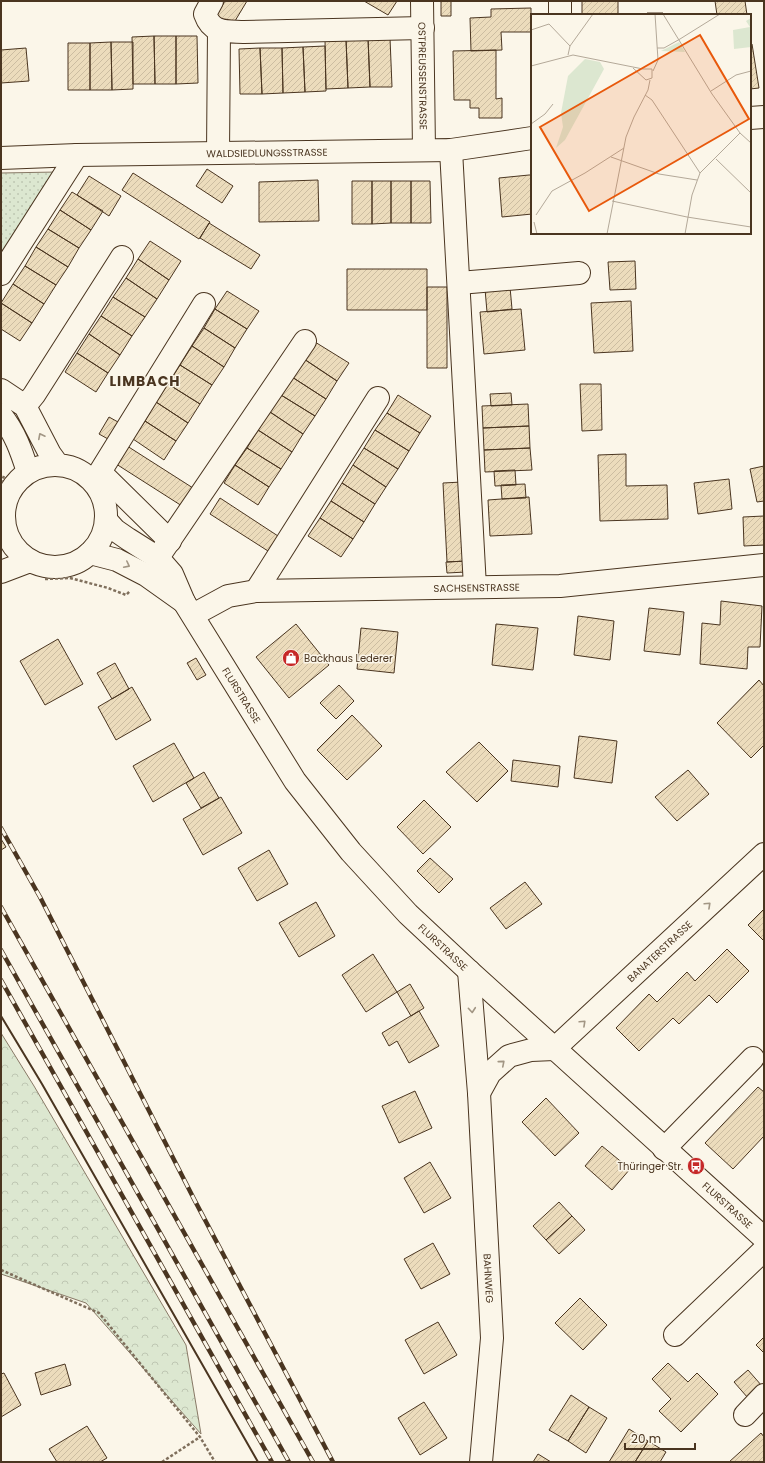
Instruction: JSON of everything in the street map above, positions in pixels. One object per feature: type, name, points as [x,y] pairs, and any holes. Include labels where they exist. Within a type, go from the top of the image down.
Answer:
[{"type":"street","points":[[212,1],[205,14],[210,25],[219,30],[244,32],[423,28]]},
{"type":"street","name":"OSTPREUSSENSTRASSE","points":[[422,1],[424,150]]},
{"type":"street","points":[[560,1],[560,14]]},
{"type":"street","points":[[218,153],[219,30]]},
{"type":"street","points":[[751,118],[764,117]]},
{"type":"street","name":"WALDSIEDLUNGSSTRASSE","points":[[1,158],[77,155],[451,150],[531,138]]},
{"type":"street","points":[[451,150],[475,587]]},
{"type":"street","points":[[1,274],[77,155]]},
{"type":"street","points":[[25,406],[34,395],[122,257]]},
{"type":"street","points":[[459,283],[579,273]]},
{"type":"street","points":[[204,304],[100,472],[158,558],[305,341]]},
{"type":"street","points":[[1,390],[25,406],[50,454],[58,465]]},
{"type":"street","points":[[256,591],[378,398]]},
{"type":"street","points":[[1,415],[12,430],[21,450],[28,472]]},
{"type":"street","points":[[1,572],[35,570],[72,564],[90,553],[101,538],[106,520],[103,499],[92,481],[75,469],[58,465],[42,466],[28,472],[12,488],[6,501],[4,508],[3,532],[14,548],[35,570]]},
{"type":"street","name":"FLURSTRASSE","points":[[106,520],[115,530],[158,558],[295,781],[351,852],[408,914],[554,1049],[764,1238]]},
{"type":"street","name":"FLURSTRASSE","points":[[90,553],[117,560],[158,558]]},
{"type":"street","name":"SACHSENSTRASSE","points":[[189,608],[228,596],[256,591],[560,586],[764,565]]},
{"type":"street","name":"BANATERSTRASSE","points":[[554,1049],[764,854]]},
{"type":"street","name":"BAHNWEG","points":[[469,971],[479,1094],[492,1338],[481,1462]]},
{"type":"street","points":[[479,1094],[490,1073],[509,1056],[531,1050],[554,1049]]},
{"type":"street","points":[[664,1149],[753,1058]]},
{"type":"street","points":[[675,1335],[764,1250]]},
{"type":"street","points":[[745,1415],[764,1395]]},
{"type":"path","points":[[35,570],[108,588],[126,595],[158,558]]},
{"type":"path","points":[[1,1270],[99,1314],[200,1437],[215,1462]]},
{"type":"path","points":[[162,1462],[200,1437]]},
{"type":"green space","points":[[57,172],[1,261],[1,173]]},
{"type":"green space","points":[[1,1033],[34,1086],[186,1345],[201,1434],[86,1303],[1,1274]]},
{"type":"building","points":[[225,1],[247,1],[232,26],[216,16]]},
{"type":"building","points":[[364,1],[397,1],[388,15]]},
{"type":"building","points":[[441,1],[451,1],[451,16],[441,16]]},
{"type":"building","points":[[582,1],[618,1],[618,14],[582,14]]},
{"type":"building","points":[[715,1],[745,1],[747,14],[717,14]]},
{"type":"building","points":[[531,8],[531,32],[501,32],[502,50],[471,51],[470,18],[491,17],[491,9]]},
{"type":"building","points":[[647,13],[663,13],[663,14]]},
{"type":"building","points":[[154,36],[155,84],[133,84],[132,37]]},
{"type":"building","points":[[154,36],[176,36],[176,84],[155,84]]},
{"type":"building","points":[[176,36],[197,36],[198,83],[176,84]]},
{"type":"building","points":[[368,38],[390,38],[392,87],[370,87]]},
{"type":"building","points":[[368,38],[370,87],[348,88],[346,39]]},
{"type":"building","points":[[346,39],[348,88],[326,89],[325,40]]},
{"type":"building","points":[[111,42],[112,90],[90,90],[90,43]]},
{"type":"building","points":[[111,42],[133,42],[133,89],[112,90]]},
{"type":"building","points":[[68,43],[90,43],[90,90],[68,90]]},
{"type":"building","points":[[751,44],[752,44],[759,88],[751,89]]},
{"type":"building","points":[[325,46],[326,91],[305,92],[303,47]]},
{"type":"building","points":[[303,47],[305,92],[283,93],[282,48]]},
{"type":"building","points":[[26,48],[29,81],[1,83],[1,50]]},
{"type":"building","points":[[260,48],[282,48],[283,93],[262,94]]},
{"type":"building","points":[[260,48],[262,94],[240,94],[239,49]]},
{"type":"building","points":[[496,50],[496,99],[502,98],[502,118],[479,118],[479,108],[470,108],[470,100],[454,100],[453,51]]},
{"type":"building","points":[[207,169],[233,186],[222,203],[196,186]]},
{"type":"building","points":[[133,173],[210,222],[199,239],[122,190]]},
{"type":"building","points":[[531,175],[531,214],[502,217],[499,178]]},
{"type":"building","points":[[89,176],[121,196],[109,216],[77,195]]},
{"type":"building","points":[[318,180],[319,221],[259,222],[259,182]]},
{"type":"building","points":[[352,181],[372,181],[372,224],[352,224]]},
{"type":"building","points":[[372,181],[391,181],[391,223],[372,224]]},
{"type":"building","points":[[391,181],[411,181],[411,223],[391,223]]},
{"type":"building","points":[[411,181],[430,181],[431,223],[411,223]]},
{"type":"building","points":[[72,192],[103,211],[91,230],[60,210]]},
{"type":"building","points":[[60,210],[91,230],[79,248],[48,229]]},
{"type":"building","points":[[209,223],[260,255],[251,269],[200,238]]},
{"type":"building","points":[[48,229],[79,248],[68,267],[36,247]]},
{"type":"building","points":[[150,241],[181,261],[169,280],[138,259]]},
{"type":"building","points":[[36,247],[68,267],[56,285],[25,266]]},
{"type":"building","points":[[138,259],[169,280],[157,299],[126,278]]},
{"type":"building","points":[[635,261],[636,289],[610,290],[608,262]]},
{"type":"building","points":[[25,266],[56,285],[44,304],[13,284]]},
{"type":"building","points":[[347,269],[427,269],[427,310],[347,310]]},
{"type":"building","points":[[126,278],[157,299],[145,317],[113,297]]},
{"type":"building","points":[[13,284],[44,304],[32,323],[1,303]]},
{"type":"building","points":[[427,287],[447,287],[447,368],[427,368]]},
{"type":"building","points":[[510,287],[512,309],[487,312],[485,289]]},
{"type":"building","points":[[227,291],[259,311],[247,329],[215,309]]},
{"type":"building","points":[[113,297],[145,317],[132,336],[101,316]]},
{"type":"building","points":[[631,301],[633,351],[594,353],[591,303]]},
{"type":"building","points":[[1,303],[32,323],[20,341],[1,329]]},
{"type":"building","points":[[215,309],[247,329],[235,348],[204,328]]},
{"type":"building","points":[[521,309],[525,350],[484,354],[480,312]]},
{"type":"building","points":[[101,316],[132,336],[120,355],[89,334]]},
{"type":"building","points":[[204,328],[235,348],[224,367],[192,346]]},
{"type":"building","points":[[89,334],[120,355],[108,373],[77,353]]},
{"type":"building","points":[[315,342],[349,363],[337,381],[304,359]]},
{"type":"building","points":[[192,346],[224,367],[212,385],[180,365]]},
{"type":"building","points":[[77,353],[108,373],[96,392],[65,372]]},
{"type":"building","points":[[304,359],[337,381],[326,399],[292,377]]},
{"type":"building","points":[[180,365],[212,385],[200,404],[168,384]]},
{"type":"building","points":[[292,377],[326,399],[315,416],[281,395]]},
{"type":"building","points":[[168,384],[200,404],[188,423],[156,402]]},
{"type":"building","points":[[580,384],[601,384],[602,430],[582,431]]},
{"type":"building","points":[[511,393],[512,405],[491,406],[490,394]]},
{"type":"building","points":[[281,395],[315,416],[303,434],[270,412]]},
{"type":"building","points":[[398,395],[431,416],[420,433],[387,413]]},
{"type":"building","points":[[156,402],[188,423],[176,441],[145,421]]},
{"type":"building","points":[[528,404],[529,426],[483,428],[482,406]]},
{"type":"building","points":[[270,412],[303,434],[292,452],[258,430]]},
{"type":"building","points":[[387,413],[420,433],[409,451],[375,430]]},
{"type":"building","points":[[109,417],[118,422],[108,439],[99,434]]},
{"type":"building","points":[[145,421],[176,441],[164,460],[133,439]]},
{"type":"building","points":[[529,426],[530,448],[484,450],[483,428]]},
{"type":"building","points":[[258,430],[292,452],[281,469],[247,448]]},
{"type":"building","points":[[375,430],[409,451],[398,469],[364,448]]},
{"type":"building","points":[[124,444],[193,488],[182,506],[113,462]]},
{"type":"building","points":[[247,448],[281,469],[269,487],[235,465]]},
{"type":"building","points":[[364,448],[398,469],[386,487],[353,465]]},
{"type":"building","points":[[530,448],[532,470],[485,472],[484,450]]},
{"type":"building","points":[[626,454],[626,486],[667,485],[668,519],[600,521],[598,455]]},
{"type":"building","points":[[235,465],[269,487],[258,505],[224,483]]},
{"type":"building","points":[[353,465],[386,487],[375,504],[342,483]]},
{"type":"building","points":[[764,466],[764,501],[757,502],[750,469]]},
{"type":"building","points":[[515,470],[516,485],[495,486],[494,471]]},
{"type":"building","points":[[729,479],[732,509],[698,514],[694,483]]},
{"type":"building","points":[[462,482],[466,561],[447,562],[443,483]]},
{"type":"building","points":[[342,483],[375,504],[364,522],[331,501]]},
{"type":"building","points":[[525,484],[526,498],[502,499],[501,485]]},
{"type":"building","points":[[529,497],[532,534],[490,536],[488,500]]},
{"type":"building","points":[[220,498],[278,536],[268,551],[210,514]]},
{"type":"building","points":[[331,501],[364,522],[353,539],[320,518]]},
{"type":"building","points":[[764,516],[764,545],[744,546],[743,517]]},
{"type":"building","points":[[320,518],[353,539],[341,557],[308,536]]},
{"type":"building","points":[[466,561],[466,572],[447,573],[446,562]]},
{"type":"building","points":[[721,601],[762,606],[760,647],[748,647],[747,669],[700,664],[702,623],[720,625]]},
{"type":"building","points":[[649,608],[684,612],[680,655],[644,651]]},
{"type":"building","points":[[578,616],[614,621],[610,660],[574,655]]},
{"type":"building","points":[[296,624],[329,665],[289,698],[256,657]]},
{"type":"building","points":[[496,624],[538,628],[533,670],[492,665]]},
{"type":"building","points":[[361,628],[398,632],[394,673],[357,669]]},
{"type":"building","points":[[58,639],[83,684],[45,705],[20,661]]},
{"type":"building","points":[[196,658],[206,675],[197,680],[187,663]]},
{"type":"building","points":[[115,663],[129,689],[112,699],[97,673]]},
{"type":"building","points":[[759,680],[764,686],[764,745],[751,758],[717,723]]},
{"type":"building","points":[[339,685],[354,701],[336,719],[320,703]]},
{"type":"building","points":[[132,687],[151,720],[116,740],[98,707]]},
{"type":"building","points":[[352,715],[382,746],[347,780],[317,750]]},
{"type":"building","points":[[579,736],[617,741],[612,783],[574,778]]},
{"type":"building","points":[[479,742],[508,771],[477,802],[446,772]]},
{"type":"building","points":[[174,743],[194,778],[153,802],[133,766]]},
{"type":"building","points":[[513,760],[560,766],[558,787],[511,781]]},
{"type":"building","points":[[688,770],[709,794],[677,821],[655,797]]},
{"type":"building","points":[[204,772],[219,798],[201,808],[186,783]]},
{"type":"building","points":[[221,797],[242,833],[203,855],[183,819]]},
{"type":"building","points":[[424,800],[451,827],[423,854],[397,827]]},
{"type":"building","points":[[1,839],[6,847],[1,850]]},
{"type":"building","points":[[269,850],[288,884],[257,901],[238,868]]},
{"type":"building","points":[[430,858],[453,879],[439,893],[417,871]]},
{"type":"building","points":[[525,882],[542,904],[506,929],[490,908]]},
{"type":"building","points":[[316,902],[335,936],[299,957],[279,923]]},
{"type":"building","points":[[764,909],[764,941],[748,925]]},
{"type":"building","points":[[727,949],[749,971],[717,1003],[709,995],[679,1024],[673,1018],[639,1051],[616,1028],[649,994],[657,1002],[687,972],[695,981]]},
{"type":"building","points":[[373,954],[397,992],[366,1012],[342,975]]},
{"type":"building","points":[[410,984],[424,1008],[411,1016],[397,992]]},
{"type":"building","points":[[419,1011],[439,1046],[409,1063],[397,1041],[389,1046],[382,1033]]},
{"type":"building","points":[[758,1087],[764,1092],[764,1136],[733,1169],[705,1143]]},
{"type":"building","points":[[415,1091],[432,1128],[399,1143],[382,1106]]},
{"type":"building","points":[[546,1098],[579,1133],[555,1156],[522,1122]]},
{"type":"building","points":[[602,1146],[630,1169],[612,1190],[585,1166]]},
{"type":"building","points":[[430,1162],[451,1198],[424,1213],[404,1178]]},
{"type":"building","points":[[559,1202],[572,1216],[546,1240],[533,1226]]},
{"type":"building","points":[[572,1216],[585,1230],[559,1254],[546,1240]]},
{"type":"building","points":[[433,1243],[450,1274],[421,1289],[404,1259]]},
{"type":"building","points":[[580,1298],[607,1325],[583,1350],[555,1323]]},
{"type":"building","points":[[438,1322],[457,1355],[424,1374],[405,1340]]},
{"type":"building","points":[[764,1337],[764,1353],[756,1345]]},
{"type":"building","points":[[668,1363],[688,1382],[697,1373],[718,1394],[681,1432],[659,1411],[671,1399],[652,1379]]},
{"type":"building","points":[[65,1364],[71,1385],[41,1395],[35,1373]]},
{"type":"building","points":[[748,1370],[762,1386],[748,1398],[734,1382]]},
{"type":"building","points":[[4,1373],[21,1405],[1,1417],[1,1374]]},
{"type":"building","points":[[571,1395],[589,1407],[568,1441],[549,1430]]},
{"type":"building","points":[[424,1402],[447,1438],[420,1455],[398,1418]]},
{"type":"building","points":[[589,1407],[607,1418],[586,1453],[568,1441]]},
{"type":"building","points":[[87,1426],[107,1458],[100,1462],[57,1462],[49,1449]]},
{"type":"building","points":[[629,1429],[648,1441],[635,1462],[609,1462]]},
{"type":"building","points":[[761,1433],[764,1437],[764,1462],[729,1462]]},
{"type":"building","points":[[648,1441],[666,1452],[660,1462],[635,1462]]},
{"type":"building","points":[[538,1454],[551,1462],[533,1462]]},
{"type":"railway","points":[[1,828],[40,897],[195,1201],[333,1462]]},
{"type":"railway","points":[[1,907],[313,1462]]},
{"type":"railway","points":[[1,950],[289,1462]]},
{"type":"railway","points":[[1,980],[272,1462]]},
{"type":"wall","points":[[1,1016],[42,1084],[258,1462]]},
{"type":"place","name":"Backhaus Lederer","points":[[291,658]]},
{"type":"place","name":"Thüringer Str.","points":[[696,1166]]},
{"type":"district","name":"LIMBACH","points":[[145,381]]}]
